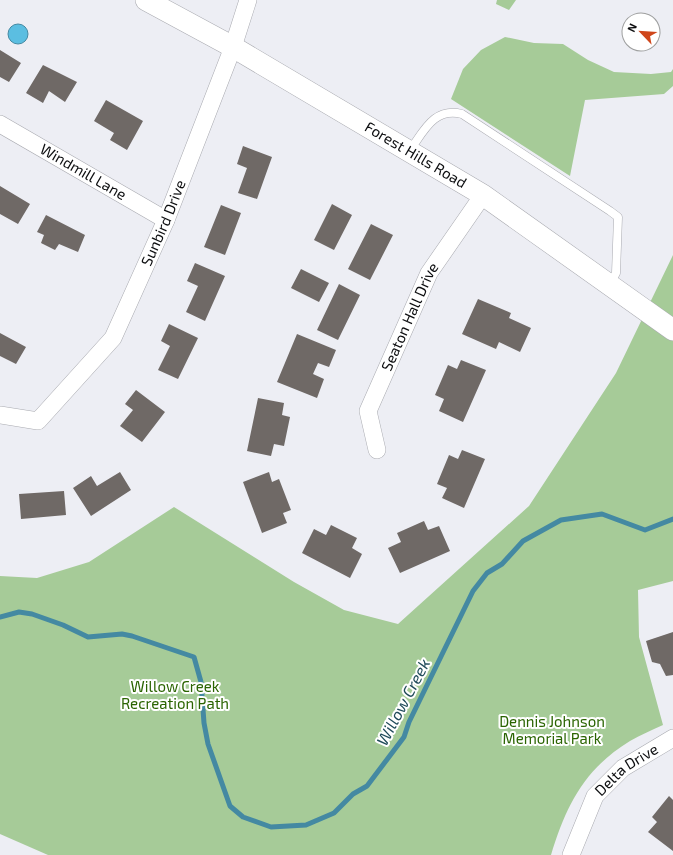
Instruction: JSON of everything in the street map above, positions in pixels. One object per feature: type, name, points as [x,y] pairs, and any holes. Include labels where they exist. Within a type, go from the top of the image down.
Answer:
[{"type":"street","name":"Forest Hills Road","points":[[146,0],[233,47],[483,195],[673,330]]},
{"type":"street","name":"Sunbird Drive","points":[[0,414],[38,422],[113,338],[166,220],[233,47],[248,0]]},
{"type":"street","name":"Windmill Lane","points":[[0,124],[166,220]]},
{"type":"street","name":"Seaton Hall Drive","points":[[377,450],[368,411],[430,272],[483,195]]},
{"type":"street","name":"Delta Drive","points":[[577,853],[595,796],[623,768],[673,738]]},
{"type":"lane","points":[[409,151],[428,124],[437,116],[451,111],[462,114],[597,203],[618,217],[616,273],[610,284]]},
{"type":"green space","points":[[497,0],[516,0],[509,10],[496,4]]},
{"type":"green space","points":[[505,37],[534,43],[563,44],[588,60],[614,72],[651,74],[671,72],[673,69],[673,86],[664,94],[585,100],[570,176],[451,99],[463,69],[481,50]]},
{"type":"green space","name":"Willow Creek Recreation Path","points":[[673,255],[673,581],[638,590],[639,637],[663,725],[634,739],[614,752],[589,776],[570,805],[563,820],[551,855],[48,855],[0,834],[0,576],[37,578],[89,562],[174,507],[294,582],[344,610],[398,624],[529,506],[616,373]]},
{"type":"water","points":[[18,24],[25,27],[28,34],[25,41],[18,44],[11,41],[8,34],[11,27]]},
{"type":"building","points":[[0,50],[21,63],[9,82],[0,77]]},
{"type":"building","points":[[43,65],[77,82],[65,102],[49,91],[43,103],[26,93]]},
{"type":"building","points":[[106,100],[143,121],[127,150],[110,140],[114,133],[94,121]]},
{"type":"building","points":[[243,146],[272,157],[257,199],[238,193],[247,168],[237,164]]},
{"type":"building","points":[[0,186],[30,204],[18,224],[0,214]]},
{"type":"building","points":[[332,204],[352,215],[334,250],[314,240]]},
{"type":"building","points":[[221,205],[241,213],[225,255],[204,247]]},
{"type":"building","points":[[46,215],[85,235],[78,252],[59,244],[55,250],[41,243],[44,235],[37,232]]},
{"type":"building","points":[[371,224],[393,235],[370,280],[348,269]]},
{"type":"building","points":[[195,263],[225,276],[205,321],[186,312],[198,286],[187,281]]},
{"type":"building","points":[[301,269],[329,283],[319,302],[291,288]]},
{"type":"building","points":[[339,284],[360,295],[338,340],[317,330]]},
{"type":"building","points":[[478,299],[511,313],[509,318],[531,328],[520,352],[499,342],[496,349],[462,334]]},
{"type":"building","points":[[169,324],[198,338],[178,379],[158,370],[170,346],[161,341]]},
{"type":"building","points":[[0,333],[26,347],[16,364],[0,356]]},
{"type":"building","points":[[297,334],[336,350],[329,367],[318,363],[313,374],[324,379],[317,398],[277,382]]},
{"type":"building","points":[[461,360],[486,370],[463,422],[439,411],[444,399],[435,395],[448,365],[457,369]]},
{"type":"building","points":[[136,390],[165,412],[142,442],[120,426],[133,410],[125,404]]},
{"type":"building","points":[[258,398],[284,403],[282,415],[290,417],[284,446],[274,444],[271,456],[247,451]]},
{"type":"building","points":[[462,450],[485,459],[464,508],[442,498],[447,488],[437,484],[449,455],[458,459]]},
{"type":"building","points":[[120,472],[131,490],[91,516],[73,488],[91,476],[97,486]]},
{"type":"building","points":[[269,472],[272,482],[279,479],[291,510],[283,513],[287,523],[262,533],[243,482]]},
{"type":"building","points":[[64,491],[66,515],[21,519],[19,494]]},
{"type":"building","points":[[424,521],[428,530],[439,526],[450,551],[400,573],[388,548],[401,542],[397,533]]},
{"type":"building","points":[[331,525],[357,538],[352,548],[362,554],[350,578],[302,553],[314,529],[326,535]]},
{"type":"building","points":[[673,632],[673,675],[666,676],[660,664],[652,662],[646,641]]},
{"type":"building","points":[[669,796],[673,800],[673,851],[648,832],[657,822],[652,817]]},
{"type":"waterway","name":"Willow Creek","points":[[0,617],[19,612],[32,614],[63,625],[88,637],[122,634],[194,657],[201,682],[204,723],[208,744],[230,806],[243,817],[271,827],[306,825],[334,813],[353,794],[367,786],[404,737],[409,722],[473,591],[487,573],[502,564],[523,541],[561,520],[602,514],[645,530],[673,519]]},
{"type":"park label","name":"Dennis Johnson Memorial Park","points":[[552,730]]}]
